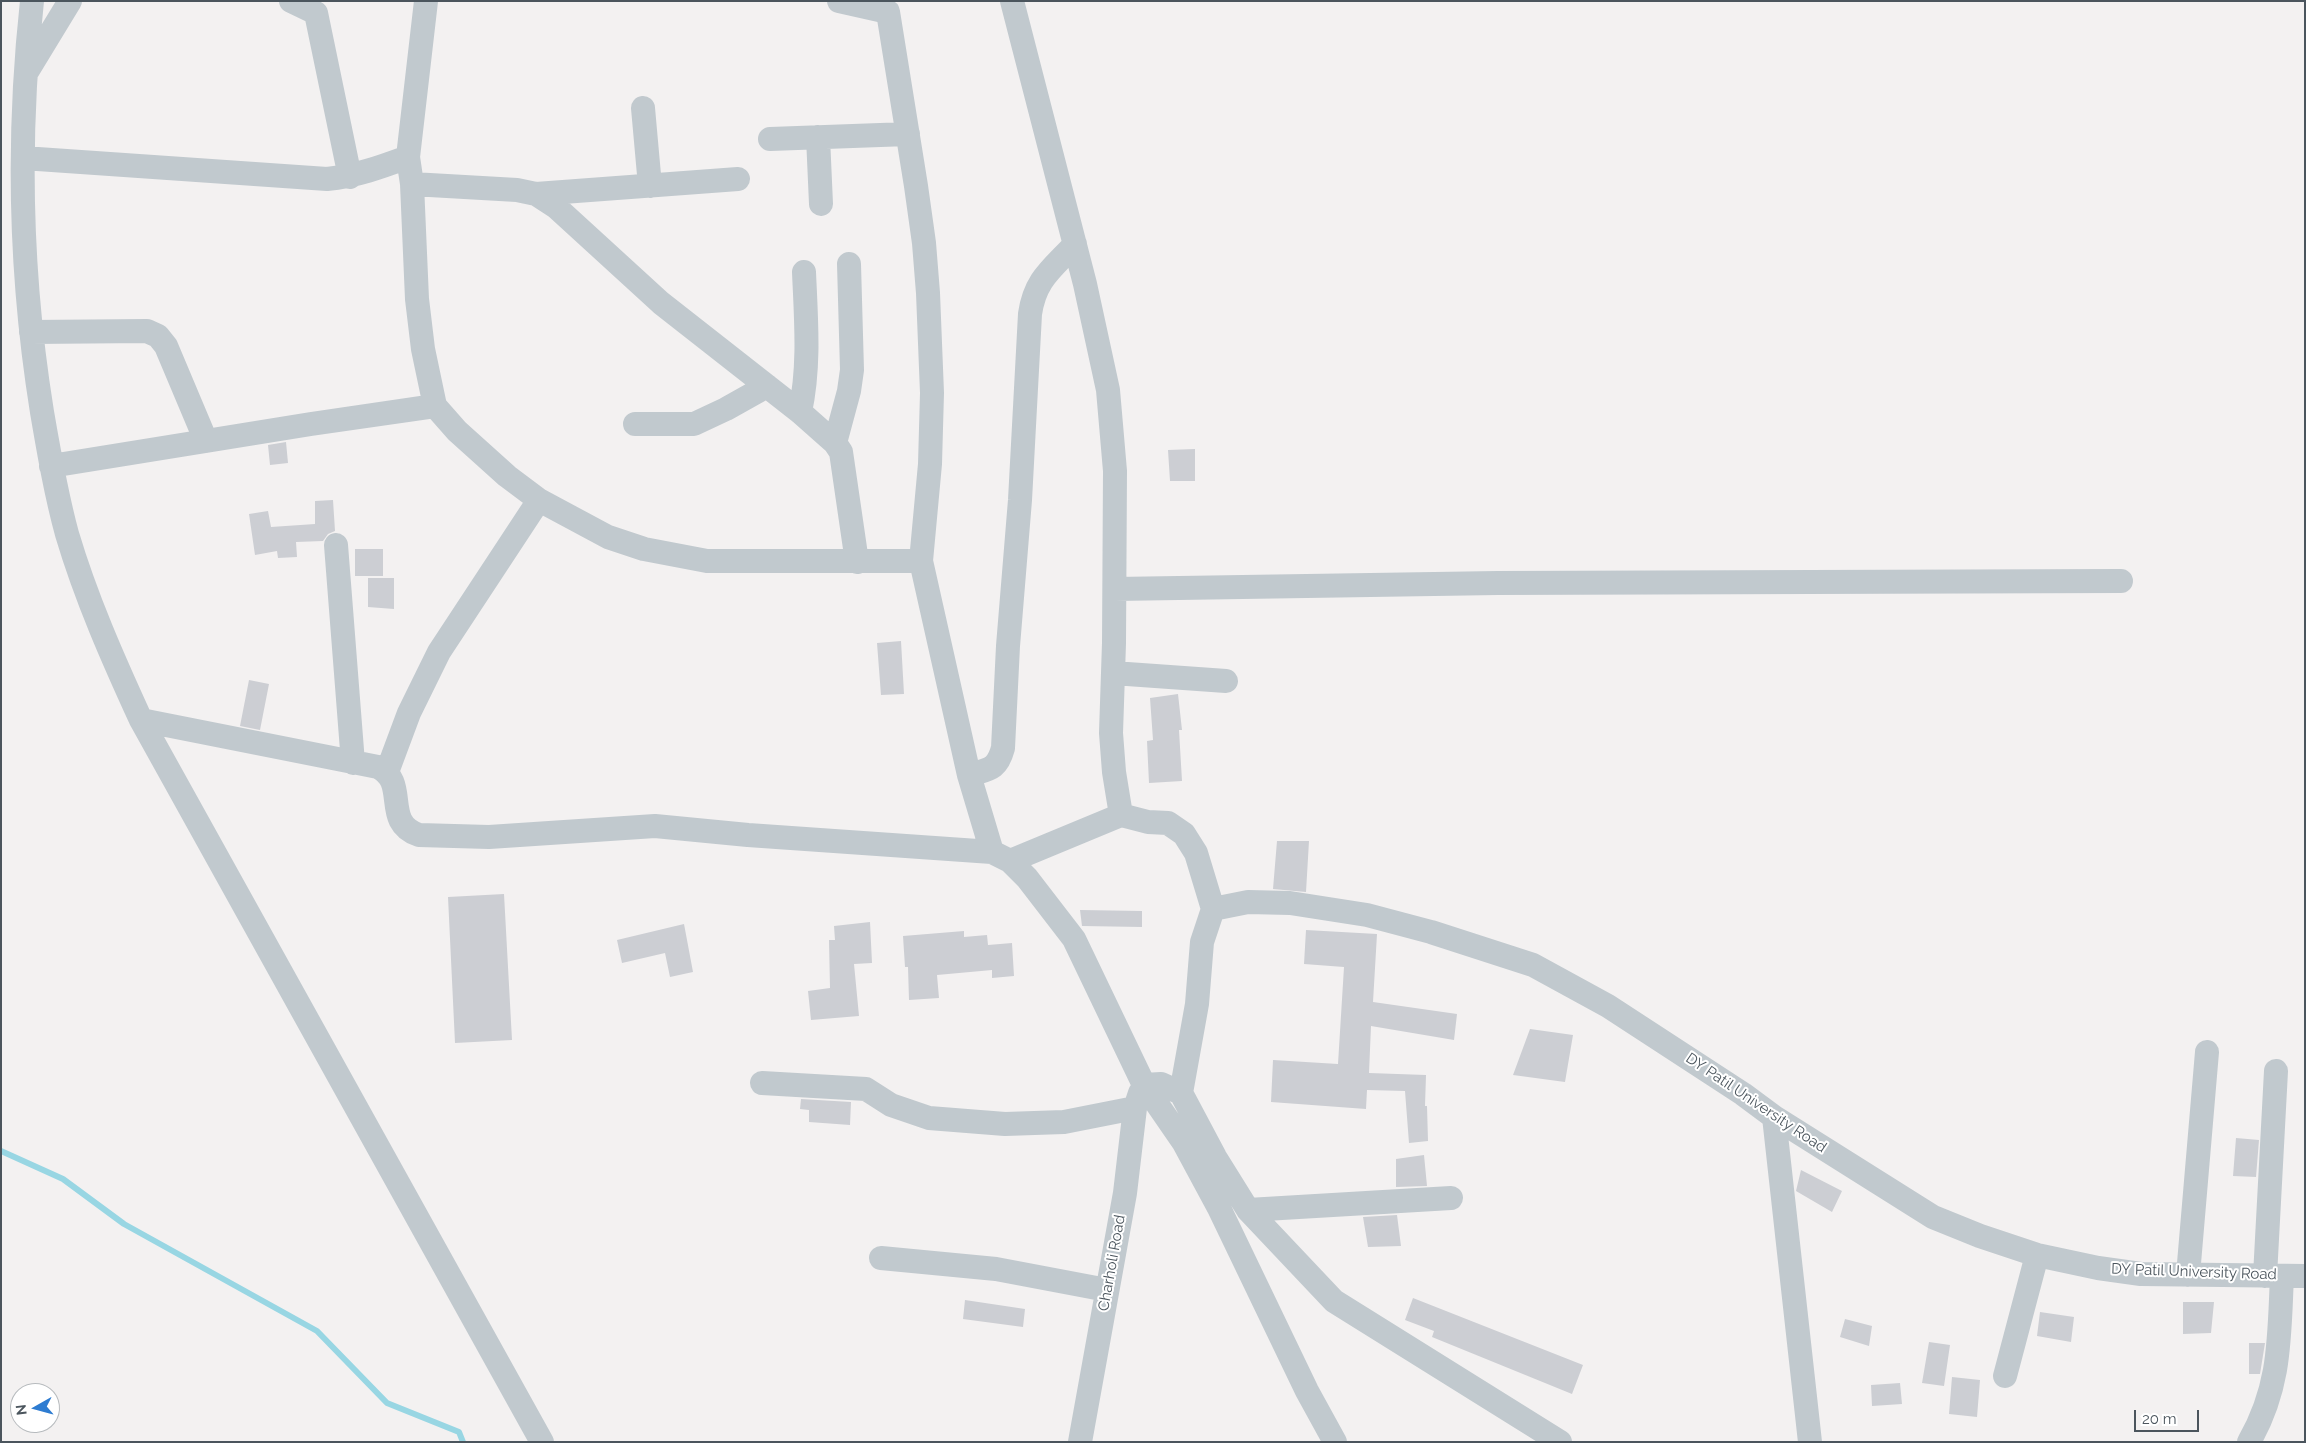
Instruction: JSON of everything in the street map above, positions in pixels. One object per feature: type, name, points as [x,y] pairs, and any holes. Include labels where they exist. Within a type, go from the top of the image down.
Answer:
[{"type":"street","points":[[32,1],[27,72],[22,216],[30,332],[51,466],[67,534],[94,614],[141,720],[542,1442]]},
{"type":"street","points":[[27,72],[70,1]]},
{"type":"street","points":[[291,1],[316,12],[350,176]]},
{"type":"street","points":[[426,1],[408,157],[412,184],[417,299],[423,350],[435,406],[457,431],[507,476],[539,500],[608,537],[644,549],[707,561],[921,561]]},
{"type":"street","points":[[839,1],[890,7],[924,243],[932,393],[930,464],[921,561],[970,775],[1001,856],[1027,878],[1074,939],[1144,1085],[1184,1143],[1219,1208],[1307,1391],[1335,1442]]},
{"type":"street","points":[[1012,1],[1097,334],[1111,415],[1115,470],[1115,588],[1111,732],[1114,772],[1121,815]]},
{"type":"street","points":[[643,108],[650,186]]},
{"type":"street","points":[[770,139],[908,134]]},
{"type":"street","points":[[818,137],[821,204]]},
{"type":"street","points":[[23,158],[327,179],[373,170],[408,157]]},
{"type":"street","points":[[412,184],[484,187],[536,194],[738,179]]},
{"type":"street","points":[[536,194],[556,207],[661,303],[800,412],[835,443],[843,460],[857,562]]},
{"type":"street","points":[[970,775],[993,768],[1000,758],[1003,748],[1008,646],[1020,500],[1032,295],[1040,281],[1075,244]]},
{"type":"street","points":[[835,443],[849,391],[852,370],[849,264]]},
{"type":"street","points":[[800,412],[806,385],[804,272]]},
{"type":"street","points":[[30,332],[146,331],[158,336],[166,346],[206,441]]},
{"type":"street","points":[[635,424],[694,424],[767,386]]},
{"type":"street","points":[[51,466],[435,406]]},
{"type":"street","points":[[387,772],[409,712],[439,652],[539,500]]},
{"type":"street","points":[[336,545],[353,763]]},
{"type":"street","points":[[1115,588],[1498,583],[2121,581]]},
{"type":"street","points":[[1113,673],[1226,681]]},
{"type":"street","points":[[141,720],[378,767],[387,772],[392,778],[397,811],[402,824],[409,832],[419,835],[489,837],[655,826],[1001,856],[1121,815],[1148,822],[1168,823],[1184,834],[1196,853],[1214,910],[1202,942],[1197,1004],[1181,1093]]},
{"type":"street","name":"DY Patil University Road","points":[[1214,910],[1248,902],[1290,903],[1367,915],[1431,932],[1533,965],[1608,1006],[1743,1094],[1774,1117],[1933,1218],[2037,1255],[2098,1268],[2141,1274],[2284,1276]]},
{"type":"street","points":[[2188,1275],[2206,1052]]},
{"type":"street","points":[[2249,1442],[2257,1428],[2273,1386],[2284,1276],[2276,1071]]},
{"type":"street","points":[[762,1083],[866,1089],[891,1105],[929,1118],[1006,1124],[1064,1122],[1135,1108]]},
{"type":"street","points":[[1144,1085],[1161,1084],[1181,1093],[1215,1157],[1248,1210],[1334,1301],[1550,1439]]},
{"type":"street","name":"Charholi Road","points":[[1080,1442],[1125,1193],[1135,1108],[1144,1085]]},
{"type":"street","points":[[1774,1117],[1810,1442]]},
{"type":"street","points":[[1248,1210],[1451,1198]]},
{"type":"street","points":[[2005,1376],[2037,1255]]},
{"type":"street","points":[[881,1258],[996,1269],[1107,1290]]},
{"type":"building","points":[[286,442],[288,463],[270,465],[268,445]]},
{"type":"building","points":[[1195,449],[1195,481],[1170,481],[1168,450]]},
{"type":"building","points":[[333,500],[335,531],[328,534],[323,541],[296,542],[297,557],[278,558],[277,551],[255,555],[249,514],[268,511],[271,527],[315,524],[315,501]]},
{"type":"building","points":[[355,549],[383,549],[383,576],[355,576]]},
{"type":"building","points":[[368,578],[394,578],[394,609],[368,607]]},
{"type":"building","points":[[901,641],[904,694],[881,695],[877,643]]},
{"type":"building","points":[[249,680],[269,684],[260,730],[240,726]]},
{"type":"building","points":[[1178,694],[1182,730],[1179,730],[1182,781],[1149,783],[1147,741],[1153,740],[1150,698]]},
{"type":"building","points":[[1277,841],[1309,841],[1306,892],[1273,889]]},
{"type":"building","points":[[504,894],[512,1040],[455,1043],[448,897]]},
{"type":"building","points":[[1080,910],[1142,911],[1142,927],[1082,926]]},
{"type":"building","points":[[870,922],[872,963],[854,964],[859,1016],[811,1020],[808,991],[830,988],[829,940],[835,940],[834,926]]},
{"type":"building","points":[[684,924],[693,972],[670,977],[665,953],[622,963],[617,940]]},
{"type":"building","points":[[1306,930],[1377,934],[1373,1002],[1457,1014],[1454,1040],[1371,1026],[1369,1073],[1426,1075],[1425,1106],[1427,1106],[1428,1141],[1409,1143],[1405,1091],[1367,1090],[1366,1109],[1271,1102],[1273,1060],[1338,1064],[1344,967],[1304,964]]},
{"type":"building","points":[[964,931],[964,937],[987,935],[988,945],[1012,943],[1014,976],[992,978],[992,970],[937,975],[939,998],[909,1000],[908,967],[905,967],[903,936]]},
{"type":"building","points":[[1530,1029],[1573,1035],[1565,1082],[1513,1075]]},
{"type":"building","points":[[801,1099],[851,1102],[850,1125],[809,1122],[809,1110],[800,1109]]},
{"type":"building","points":[[2236,1138],[2259,1140],[2256,1177],[2233,1176]]},
{"type":"building","points":[[1424,1155],[1427,1186],[1396,1187],[1396,1159]]},
{"type":"building","points":[[1801,1170],[1842,1191],[1832,1212],[1796,1191]]},
{"type":"building","points":[[1397,1215],[1401,1246],[1368,1247],[1363,1217]]},
{"type":"building","points":[[1413,1298],[1583,1365],[1572,1394],[1432,1337],[1434,1331],[1405,1320]]},
{"type":"building","points":[[965,1300],[1025,1309],[1023,1327],[963,1319]]},
{"type":"building","points":[[2183,1302],[2214,1302],[2211,1333],[2183,1334]]},
{"type":"building","points":[[2040,1312],[2074,1317],[2071,1342],[2037,1336]]},
{"type":"building","points":[[1845,1319],[1872,1326],[1869,1346],[1840,1337]]},
{"type":"building","points":[[1929,1342],[1950,1345],[1944,1386],[1922,1383]]},
{"type":"building","points":[[2249,1343],[2265,1343],[2260,1374],[2249,1374]]},
{"type":"building","points":[[1952,1377],[1980,1380],[1977,1417],[1949,1414]]},
{"type":"building","points":[[1900,1383],[1902,1404],[1872,1406],[1871,1385]]},
{"type":"waterway","points":[[1,1151],[63,1179],[124,1224],[317,1331],[387,1403],[459,1432],[463,1442]]}]
